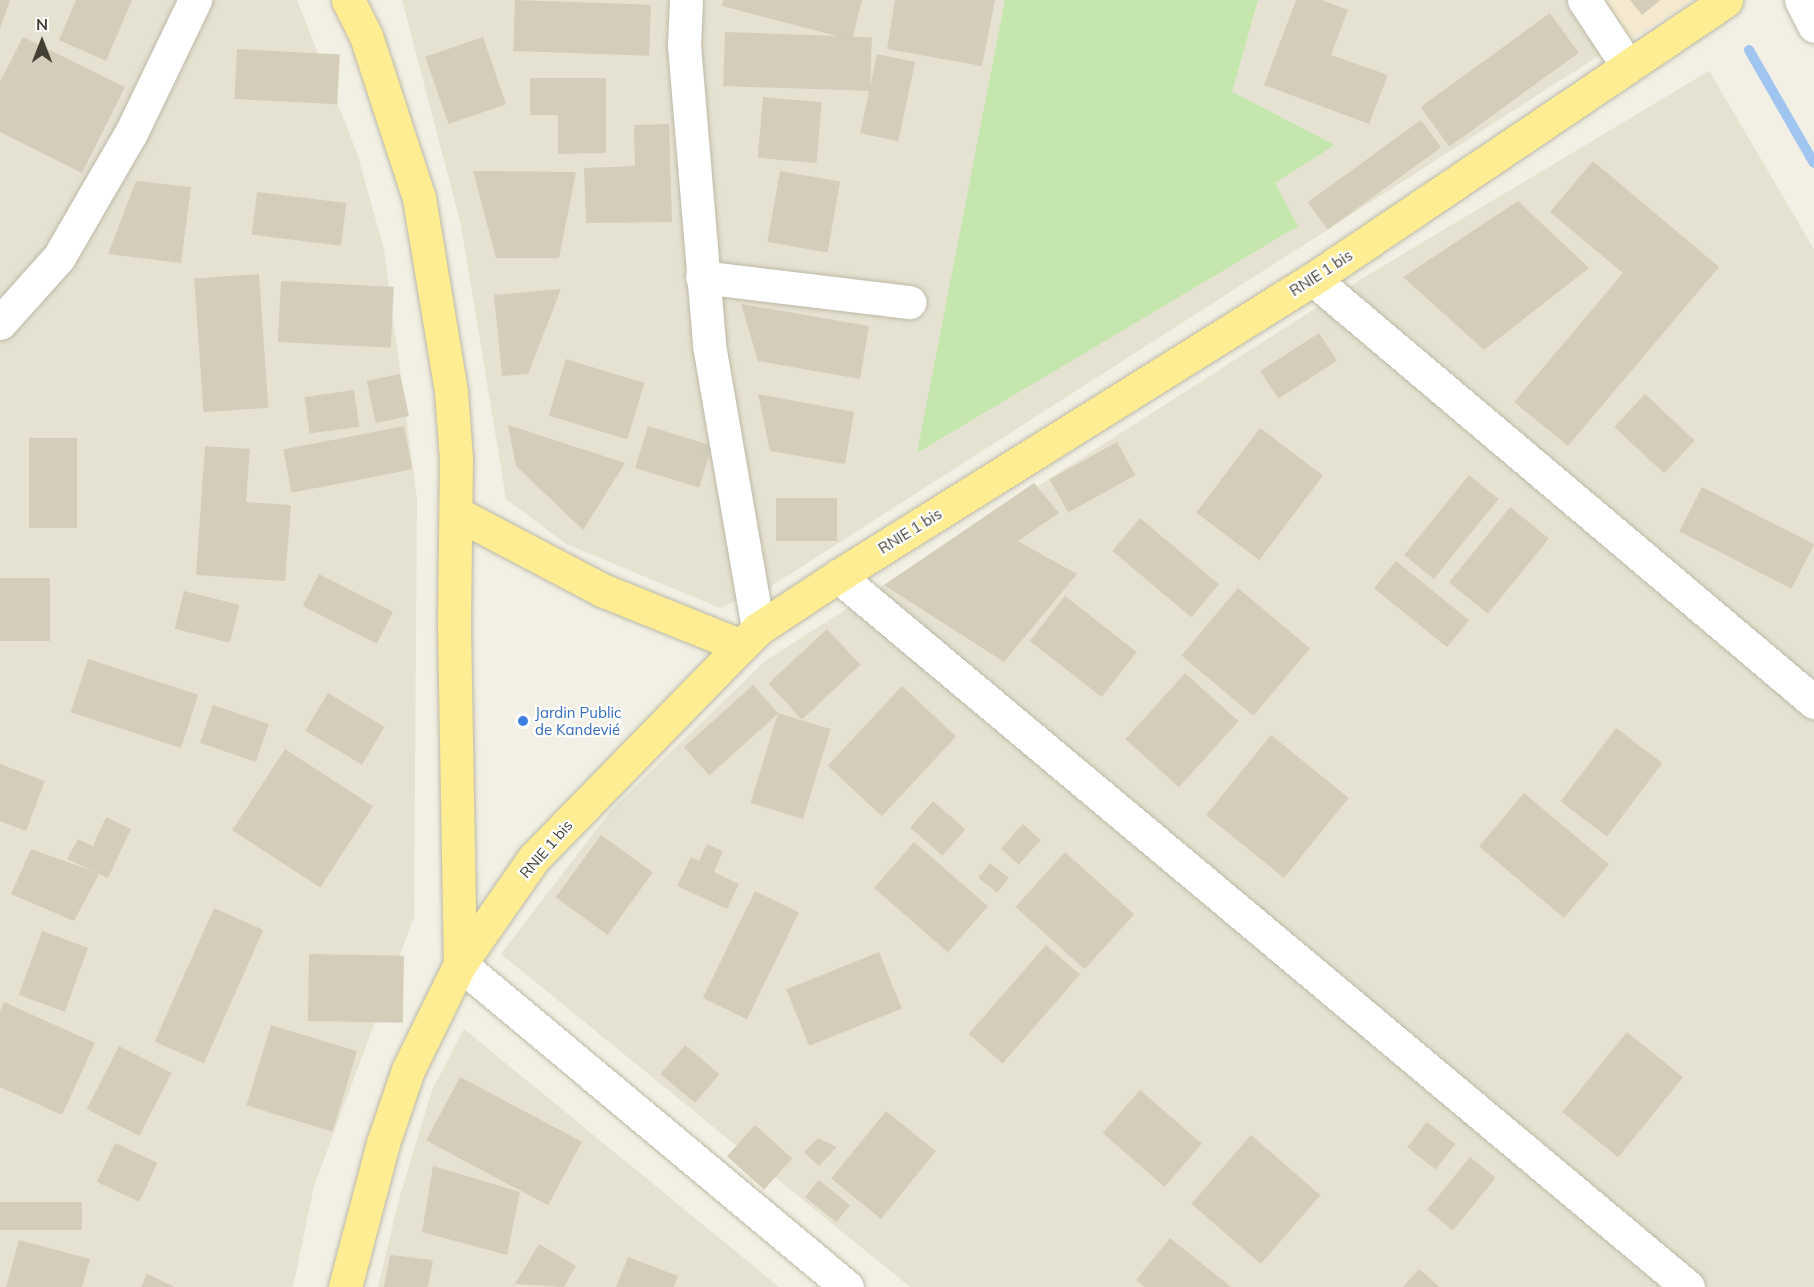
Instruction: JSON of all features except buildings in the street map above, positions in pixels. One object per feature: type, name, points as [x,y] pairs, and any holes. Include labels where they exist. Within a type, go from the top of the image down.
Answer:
[{"type":"main road","points":[[348,0],[366,36],[419,198],[451,392],[456,513],[460,964]]},
{"type":"main road","name":"RNIE 1 bis","points":[[345,1287],[376,1164],[404,1080],[460,964],[534,858],[750,638],[838,576],[1313,279],[1726,0]]},
{"type":"main road","points":[[456,513],[602,590],[750,638]]},
{"type":"street","points":[[0,323],[59,257],[130,133],[195,0]]},
{"type":"street","points":[[686,0],[684,45],[702,278],[750,638]]},
{"type":"street","points":[[1584,0],[1628,65]]},
{"type":"street","points":[[1801,0],[1814,26]]},
{"type":"street","points":[[702,278],[910,302]]},
{"type":"street","points":[[1313,279],[1814,702]]},
{"type":"street","points":[[838,576],[1688,1287]]},
{"type":"street","points":[[460,964],[847,1287]]},
{"type":"shaded area","points":[[0,0],[297,0],[357,153],[384,249],[417,499],[414,917],[314,1186],[293,1287],[0,1287]]},
{"type":"shaded area","points":[[402,0],[1686,0],[770,587],[720,608],[566,544],[506,499],[461,225]]},
{"type":"shaded area","points":[[1605,0],[1693,0],[1629,40]]},
{"type":"shaded area","points":[[1709,71],[1814,249],[1814,1287],[910,1287],[501,954],[612,809],[765,661],[1358,281]]},
{"type":"shaded area","points":[[464,1029],[779,1287],[378,1287],[399,1199],[432,1090]]},
{"type":"green space","points":[[1005,0],[1258,0],[1232,92],[1335,145],[1275,183],[1298,226],[917,453]]},
{"type":"waterway","points":[[1749,50],[1814,163]]},
{"type":"place","name":"Jardin Public de Kandevié","points":[[523,721]]}]
